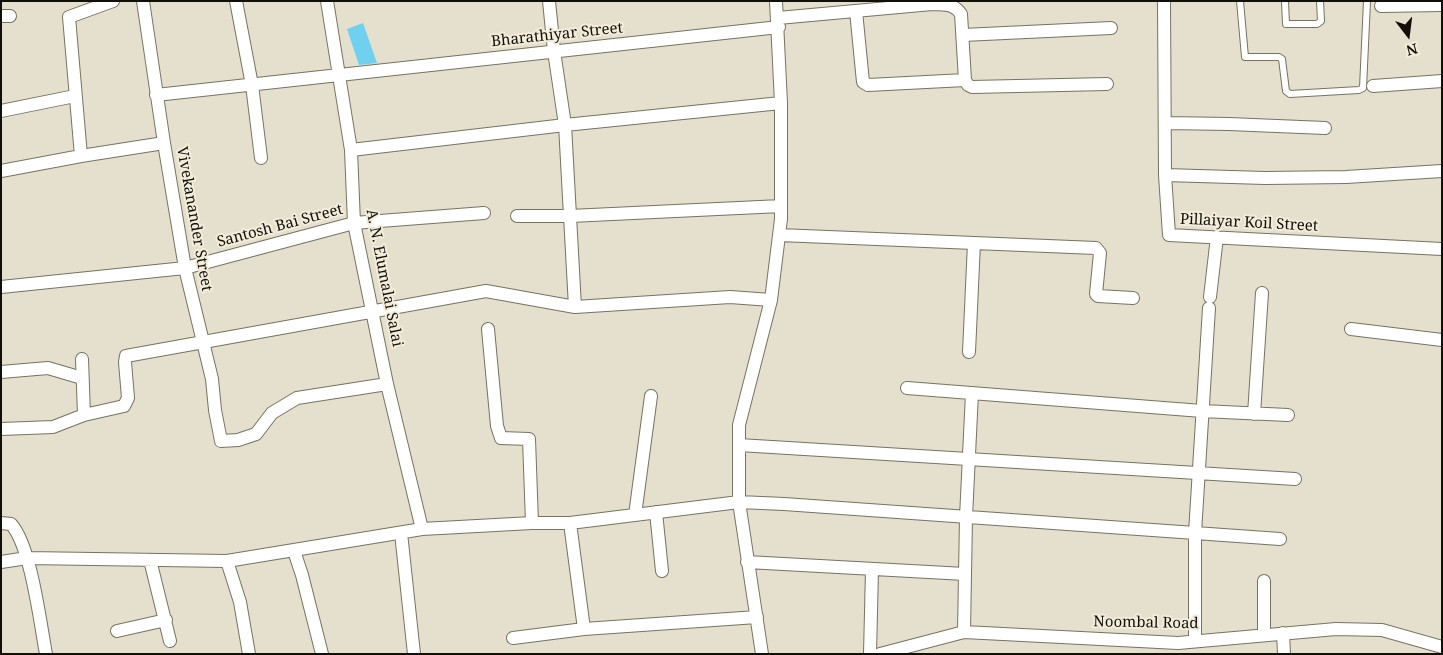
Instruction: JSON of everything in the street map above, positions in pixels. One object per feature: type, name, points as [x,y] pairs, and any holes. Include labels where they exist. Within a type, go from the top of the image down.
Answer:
[{"type":"street","points":[[82,156],[69,17],[113,1]]},
{"type":"street","name":"Vivekanander Street","points":[[143,1],[156,95],[185,268],[212,379],[221,441],[238,440],[256,434],[272,414],[297,398],[387,384]]},
{"type":"street","points":[[236,1],[252,85],[261,158]]},
{"type":"street","name":"A. N. Elumalai Salai","points":[[327,1],[351,150],[354,223],[387,384],[422,529]]},
{"type":"street","points":[[549,1],[565,125],[576,307]]},
{"type":"street","points":[[762,654],[738,502],[739,425],[772,300],[779,235],[782,103],[776,1]]},
{"type":"street","name":"Pillaiyar Koil Street","points":[[1164,1],[1165,175],[1169,235],[1442,249]]},
{"type":"street","name":"Bharathiyar Street","points":[[156,95],[554,51],[778,23],[856,11],[932,4],[951,5],[956,7],[962,14],[965,80]]},
{"type":"street","points":[[1381,6],[1442,5]]},
{"type":"street","points":[[856,11],[863,82],[868,85],[965,80],[972,87],[1107,84]]},
{"type":"street","points":[[963,35],[1111,28]]},
{"type":"street","points":[[1373,86],[1442,81]]},
{"type":"street","points":[[1,110],[75,96]]},
{"type":"street","points":[[351,150],[565,125],[782,103]]},
{"type":"street","points":[[1165,123],[1325,128]]},
{"type":"street","points":[[1,171],[164,143]]},
{"type":"street","points":[[1165,175],[1265,178],[1346,177],[1442,171]]},
{"type":"street","points":[[517,216],[570,216],[781,206]]},
{"type":"street","name":"Santosh Bai Street","points":[[1,287],[185,268],[354,223],[484,213]]},
{"type":"street","points":[[779,235],[1096,248],[1100,253],[1096,294],[1098,296],[1133,298]]},
{"type":"street","points":[[1195,642],[1195,533],[1198,473],[1209,302],[1217,237]]},
{"type":"street","points":[[969,352],[974,243]]},
{"type":"street","points":[[1,429],[53,426],[84,415],[120,408],[127,402],[128,398],[126,356],[486,291],[576,307],[730,296],[772,300]]},
{"type":"street","points":[[1254,414],[1262,293]]},
{"type":"street","points":[[488,329],[496,426],[501,438],[529,439],[532,523]]},
{"type":"street","points":[[1350,329],[1442,340]]},
{"type":"street","points":[[82,358],[84,415]]},
{"type":"street","points":[[1,372],[48,368],[82,378]]},
{"type":"street","points":[[907,388],[1202,411],[1288,415]]},
{"type":"street","points":[[964,632],[966,517],[972,393]]},
{"type":"street","points":[[635,515],[651,396]]},
{"type":"street","points":[[739,445],[1295,479]]},
{"type":"street","points":[[1,562],[27,558],[226,561],[422,529],[532,523],[570,523],[738,502],[1280,539]]},
{"type":"street","points":[[656,512],[662,571]]},
{"type":"street","points":[[1,522],[11,524],[15,528],[27,558],[46,654]]},
{"type":"street","points":[[570,523],[584,629]]},
{"type":"street","points":[[400,533],[414,654]]},
{"type":"street","points":[[294,550],[322,654]]},
{"type":"street","points":[[150,560],[170,641]]},
{"type":"street","points":[[226,561],[240,602],[249,654]]},
{"type":"street","points":[[747,562],[965,574]]},
{"type":"street","points":[[870,654],[872,570]]},
{"type":"street","points":[[1264,580],[1264,635]]},
{"type":"street","points":[[513,638],[584,629],[757,617]]},
{"type":"street","points":[[117,631],[166,620]]},
{"type":"street","name":"Noombal Road","points":[[880,654],[910,650],[964,632],[1168,643],[1336,629],[1382,630],[1442,646]]},
{"type":"street","points":[[1283,633],[1284,654]]},
{"type":"lane","points":[[1240,1],[1246,58],[1279,57],[1282,59],[1286,91],[1290,94],[1359,90],[1363,88],[1367,1]]},
{"type":"lane","points":[[1285,1],[1286,24],[1317,24],[1321,21],[1320,1]]},
{"type":"building","points":[[363,23],[377,63],[359,65],[347,29]]}]
